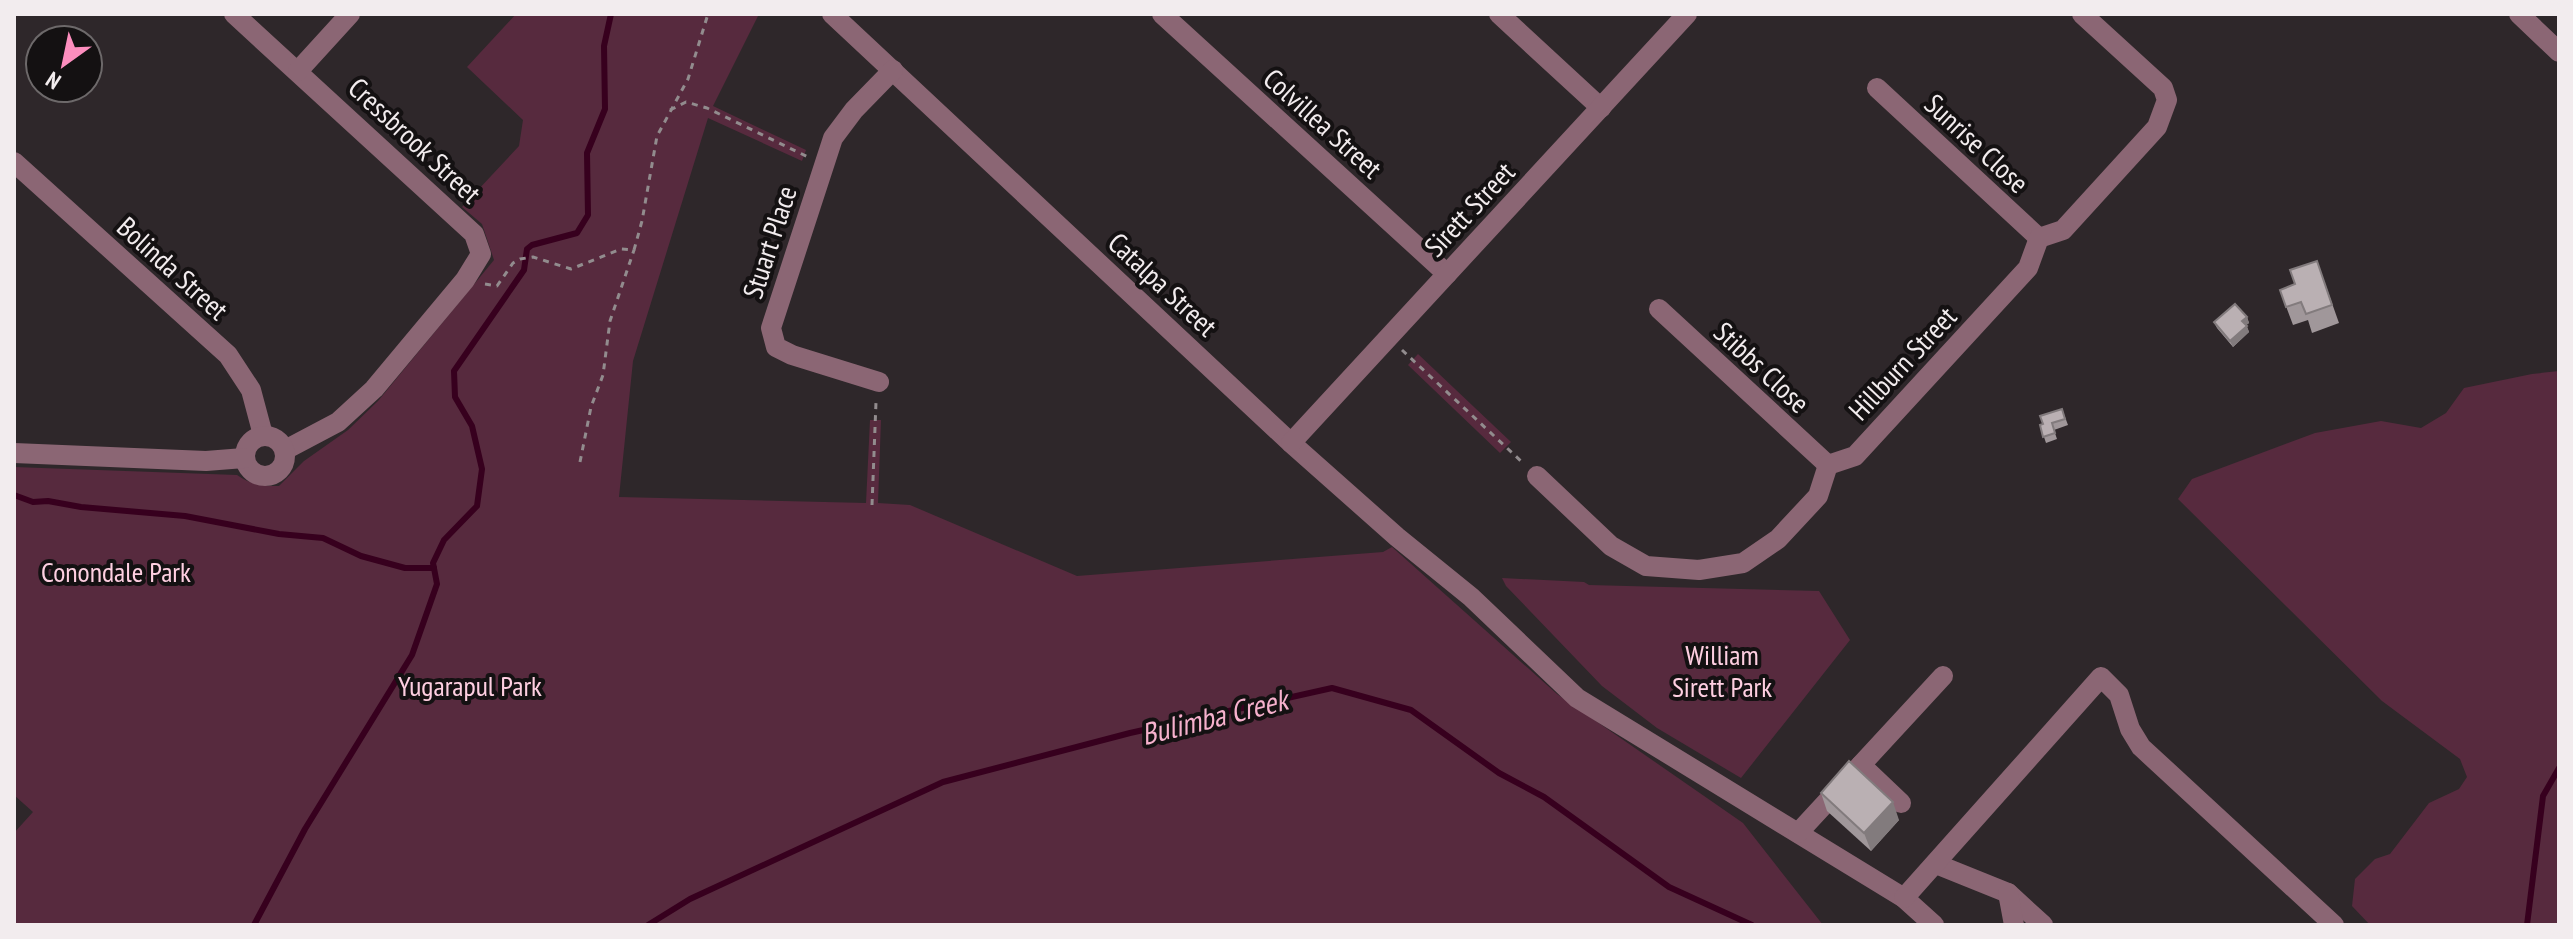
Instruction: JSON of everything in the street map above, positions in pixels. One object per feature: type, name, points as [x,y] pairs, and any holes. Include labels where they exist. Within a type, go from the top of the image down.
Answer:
[{"type":"street","name":"Cressbrook Street","points":[[234,14],[474,234],[481,254],[465,280],[374,389],[338,422],[285,450]]},
{"type":"street","points":[[298,71],[350,14]]},
{"type":"street","name":"Catalpa Street","points":[[832,14],[1291,443],[1397,537],[1471,597],[1577,698],[1904,898],[1934,925]]},
{"type":"street","name":"Colvillea Street","points":[[1162,14],[1447,274]]},
{"type":"street","points":[[1499,14],[1601,108]]},
{"type":"street","name":"Sirett Street","points":[[1291,443],[1687,14]]},
{"type":"street","points":[[2039,238],[2063,230],[2157,127],[2167,100],[2163,88],[2082,14]]},
{"type":"street","points":[[2519,14],[2559,52]]},
{"type":"street","name":"Stuart Place","points":[[879,382],[792,355],[776,347],[771,328],[833,138],[854,110],[893,70]]},
{"type":"street","name":"Sunrise Close","points":[[1877,88],[2039,238]]},
{"type":"street","name":"Bolinda Street","points":[[14,162],[228,355],[251,390],[263,435]]},
{"type":"street","name":"Hillburn Street","points":[[1828,465],[1855,456],[2028,268],[2039,238]]},
{"type":"street","name":"Stibbs Close","points":[[1659,309],[1828,465]]},
{"type":"street","points":[[263,435],[274,438],[285,450],[282,466],[269,476],[253,472],[244,458],[249,443],[263,435]]},
{"type":"street","points":[[14,453],[206,461],[244,458]]},
{"type":"street","points":[[1537,476],[1611,546],[1646,566],[1699,570],[1743,563],[1778,539],[1818,496],[1828,465]]},
{"type":"street","points":[[1798,833],[1943,676]]},
{"type":"street","points":[[1904,898],[2101,677],[2119,695],[2130,729],[2141,747],[2334,925]]},
{"type":"street","points":[[1861,765],[1901,803]]},
{"type":"street","points":[[1936,864],[2008,893],[2043,925]]},
{"type":"street","points":[[2008,893],[2014,925]]},
{"type":"path","points":[[580,462],[591,407],[603,375],[610,321],[634,250],[657,136],[688,79],[708,14]]},
{"type":"path","points":[[669,110],[686,102],[707,108],[823,164]]},
{"type":"path","points":[[465,280],[497,286],[513,263],[520,259],[533,257],[571,269],[621,249],[634,250]]},
{"type":"path","points":[[1390,335],[1406,355],[1537,476]]},
{"type":"path","points":[[872,505],[879,382]]},
{"type":"green space","name":"Yugarapul Park","points":[[516,14],[759,14],[713,106],[806,150],[802,161],[708,118],[633,361],[619,497],[866,503],[870,420],[881,420],[878,503],[910,505],[1077,576],[1383,552],[1392,547],[1557,694],[1743,823],[1823,925],[14,925],[14,833],[33,812],[14,795],[14,467],[237,475],[257,484],[279,486],[304,461],[348,430],[378,401],[494,260],[482,224],[462,207],[519,146],[523,120],[467,67]]},
{"type":"green space","points":[[1418,354],[1511,442],[1500,453],[1408,365]]},
{"type":"green space","points":[[2559,371],[2559,925],[2370,925],[2352,906],[2355,879],[2375,859],[2390,854],[2429,803],[2459,789],[2467,777],[2460,759],[2382,701],[2178,499],[2192,479],[2315,433],[2381,421],[2421,428],[2446,413],[2464,388]]},
{"type":"green space","name":"William Sirett Park","points":[[1502,578],[1584,582],[1589,585],[1819,591],[1850,640],[1741,778],[1657,728],[1602,686],[1506,586]]},
{"type":"building","points":[[2317,261],[2332,305],[2306,314],[2301,302],[2286,307],[2280,290],[2295,284],[2290,270]]},
{"type":"building","points":[[2235,304],[2247,317],[2242,321],[2247,326],[2230,341],[2214,322]]},
{"type":"building","points":[[2062,409],[2065,419],[2052,423],[2055,433],[2043,437],[2040,416]]},
{"type":"building","points":[[1849,761],[1893,802],[1864,833],[1821,793]]},
{"type":"waterway","points":[[254,925],[305,829],[412,655],[437,584],[433,563],[444,540],[477,506],[482,469],[472,426],[455,397],[454,371],[524,270],[527,249],[577,233],[588,215],[587,153],[605,109],[604,46],[611,14]]},
{"type":"waterway","points":[[14,495],[33,502],[185,516],[279,534],[323,538],[361,556],[405,568],[434,568]]},
{"type":"waterway","name":"Bulimba Creek","points":[[648,925],[690,899],[943,782],[1130,733],[1332,688],[1411,710],[1499,773],[1544,797],[1669,887],[1752,925]]},
{"type":"waterway","name":"Bulimba Creek","points":[[2527,925],[2543,796],[2559,768]]},
{"type":"park label","name":"Conondale Park","points":[[116,571]]}]
